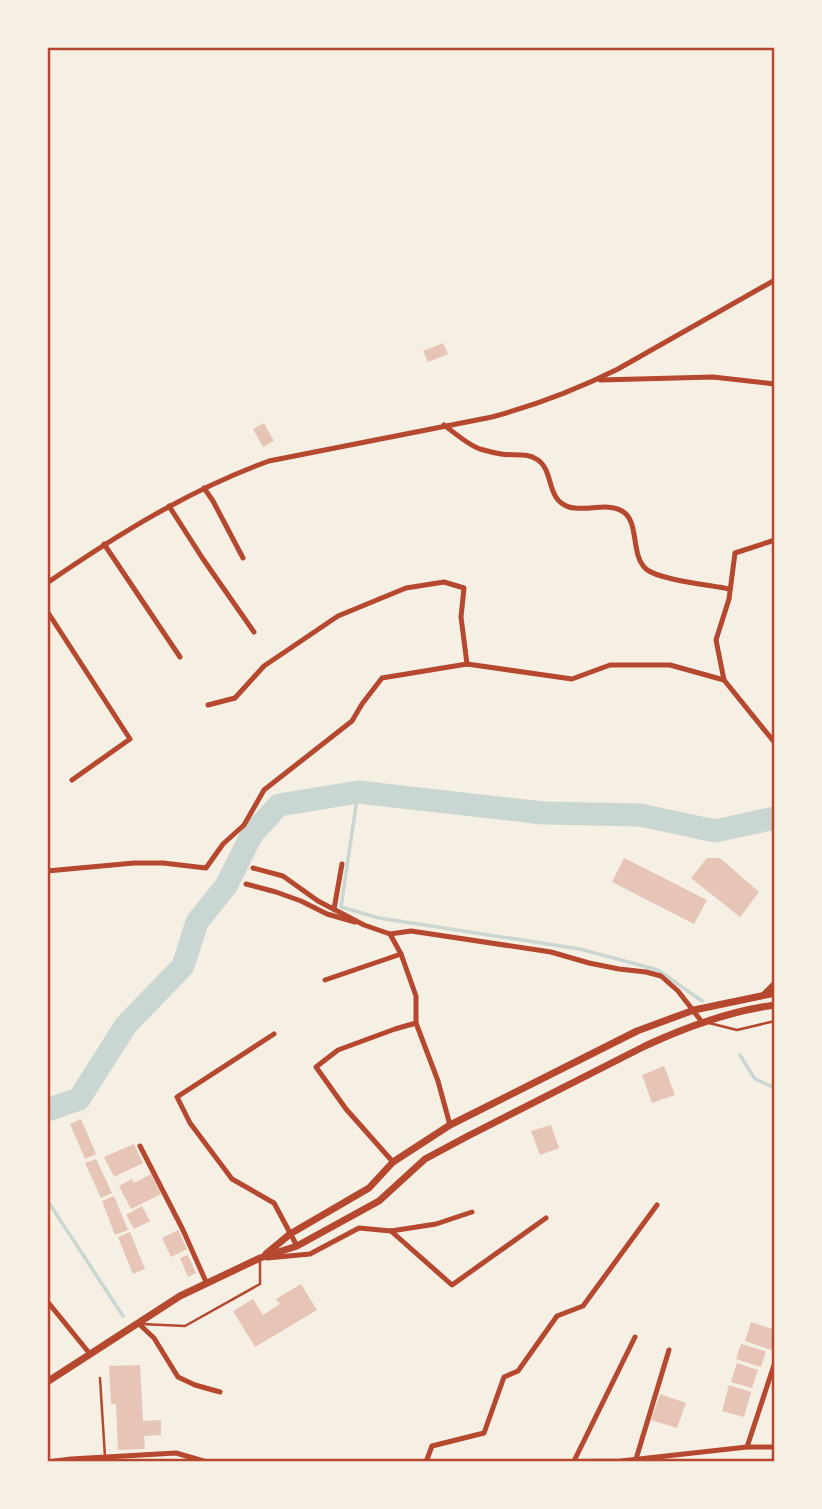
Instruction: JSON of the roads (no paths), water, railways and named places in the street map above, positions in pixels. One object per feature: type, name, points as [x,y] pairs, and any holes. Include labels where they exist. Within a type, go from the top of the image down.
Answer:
[{"type":"street","points":[[47,583],[104,544],[204,488],[269,461],[492,417],[528,407],[596,380],[775,280]]},
{"type":"street","points":[[596,380],[713,377],[775,384]]},
{"type":"street","points":[[444,425],[477,448],[502,454],[523,454],[543,464],[552,491],[560,503],[571,508],[615,508],[625,512],[631,522],[636,552],[645,568],[658,575],[729,589]]},
{"type":"street","points":[[204,488],[243,558]]},
{"type":"street","points":[[169,506],[254,632]]},
{"type":"street","points":[[775,540],[735,553],[729,598],[716,640],[724,680],[775,743]]},
{"type":"street","points":[[104,544],[180,657]]},
{"type":"street","points":[[208,705],[235,698],[264,666],[338,616],[406,588],[444,582],[464,588],[461,617],[467,664]]},
{"type":"street","points":[[47,611],[130,739],[72,780]]},
{"type":"street","points":[[47,871],[134,863],[206,868],[223,844],[244,825],[264,790],[352,721],[382,678],[467,664],[572,679],[610,664],[670,665],[724,680]]},
{"type":"street","points":[[334,909],[342,864]]},
{"type":"street","points":[[253,868],[283,876],[318,901],[364,925]]},
{"type":"street","points":[[246,884],[276,891],[327,914],[390,934],[411,931],[551,952],[619,970],[662,976],[678,991],[702,1022]]},
{"type":"street","points":[[390,934],[401,954],[416,996],[415,1023],[438,1081],[450,1125]]},
{"type":"street","points":[[325,980],[401,954]]},
{"type":"street","points":[[764,994],[775,984]]},
{"type":"street","points":[[260,1258],[290,1234],[369,1188],[393,1162],[450,1125],[637,1031],[694,1010],[775,993]]},
{"type":"street","points":[[47,1382],[180,1296],[260,1258],[297,1246],[379,1201],[425,1159],[645,1046],[702,1022],[771,1006],[764,994]]},
{"type":"street","points":[[393,1162],[346,1109],[316,1067],[338,1050],[415,1023]]},
{"type":"street","points":[[274,1034],[177,1097],[190,1123],[232,1179],[274,1203],[297,1246]]},
{"type":"street","points":[[140,1146],[207,1284]]},
{"type":"street","points":[[426,1462],[432,1446],[484,1433],[504,1377],[518,1371],[557,1316],[583,1306],[657,1205]]},
{"type":"street","points":[[260,1258],[310,1254],[359,1228],[391,1231],[436,1224],[472,1212]]},
{"type":"street","points":[[391,1231],[452,1285],[546,1218]]},
{"type":"street","points":[[47,1301],[90,1354]]},
{"type":"street","points":[[138,1323],[154,1338],[178,1377],[220,1392]]},
{"type":"street","points":[[574,1461],[635,1337]]},
{"type":"street","points":[[636,1459],[669,1350]]},
{"type":"street","points":[[747,1447],[775,1362]]},
{"type":"street","points":[[530,1462],[621,1461],[747,1447],[775,1447]]},
{"type":"street","points":[[176,1453],[176,1462]]},
{"type":"street","points":[[47,1462],[176,1453],[207,1462]]},
{"type":"lane","points":[[702,1022],[737,1030],[775,1021]]},
{"type":"lane","points":[[138,1323],[185,1326],[260,1284],[260,1258]]},
{"type":"lane","points":[[100,1378],[105,1457]]},
{"type":"waterway","points":[[358,792],[341,907],[379,918],[580,949],[658,970],[702,1001]]},
{"type":"waterway","points":[[47,1110],[79,1099],[126,1025],[183,966],[197,922],[226,886],[252,834],[279,805],[358,792],[543,813],[640,815],[715,831],[775,818]]},
{"type":"waterway","points":[[740,1055],[755,1079],[775,1088]]},
{"type":"waterway","points":[[47,1200],[123,1316]]}]
